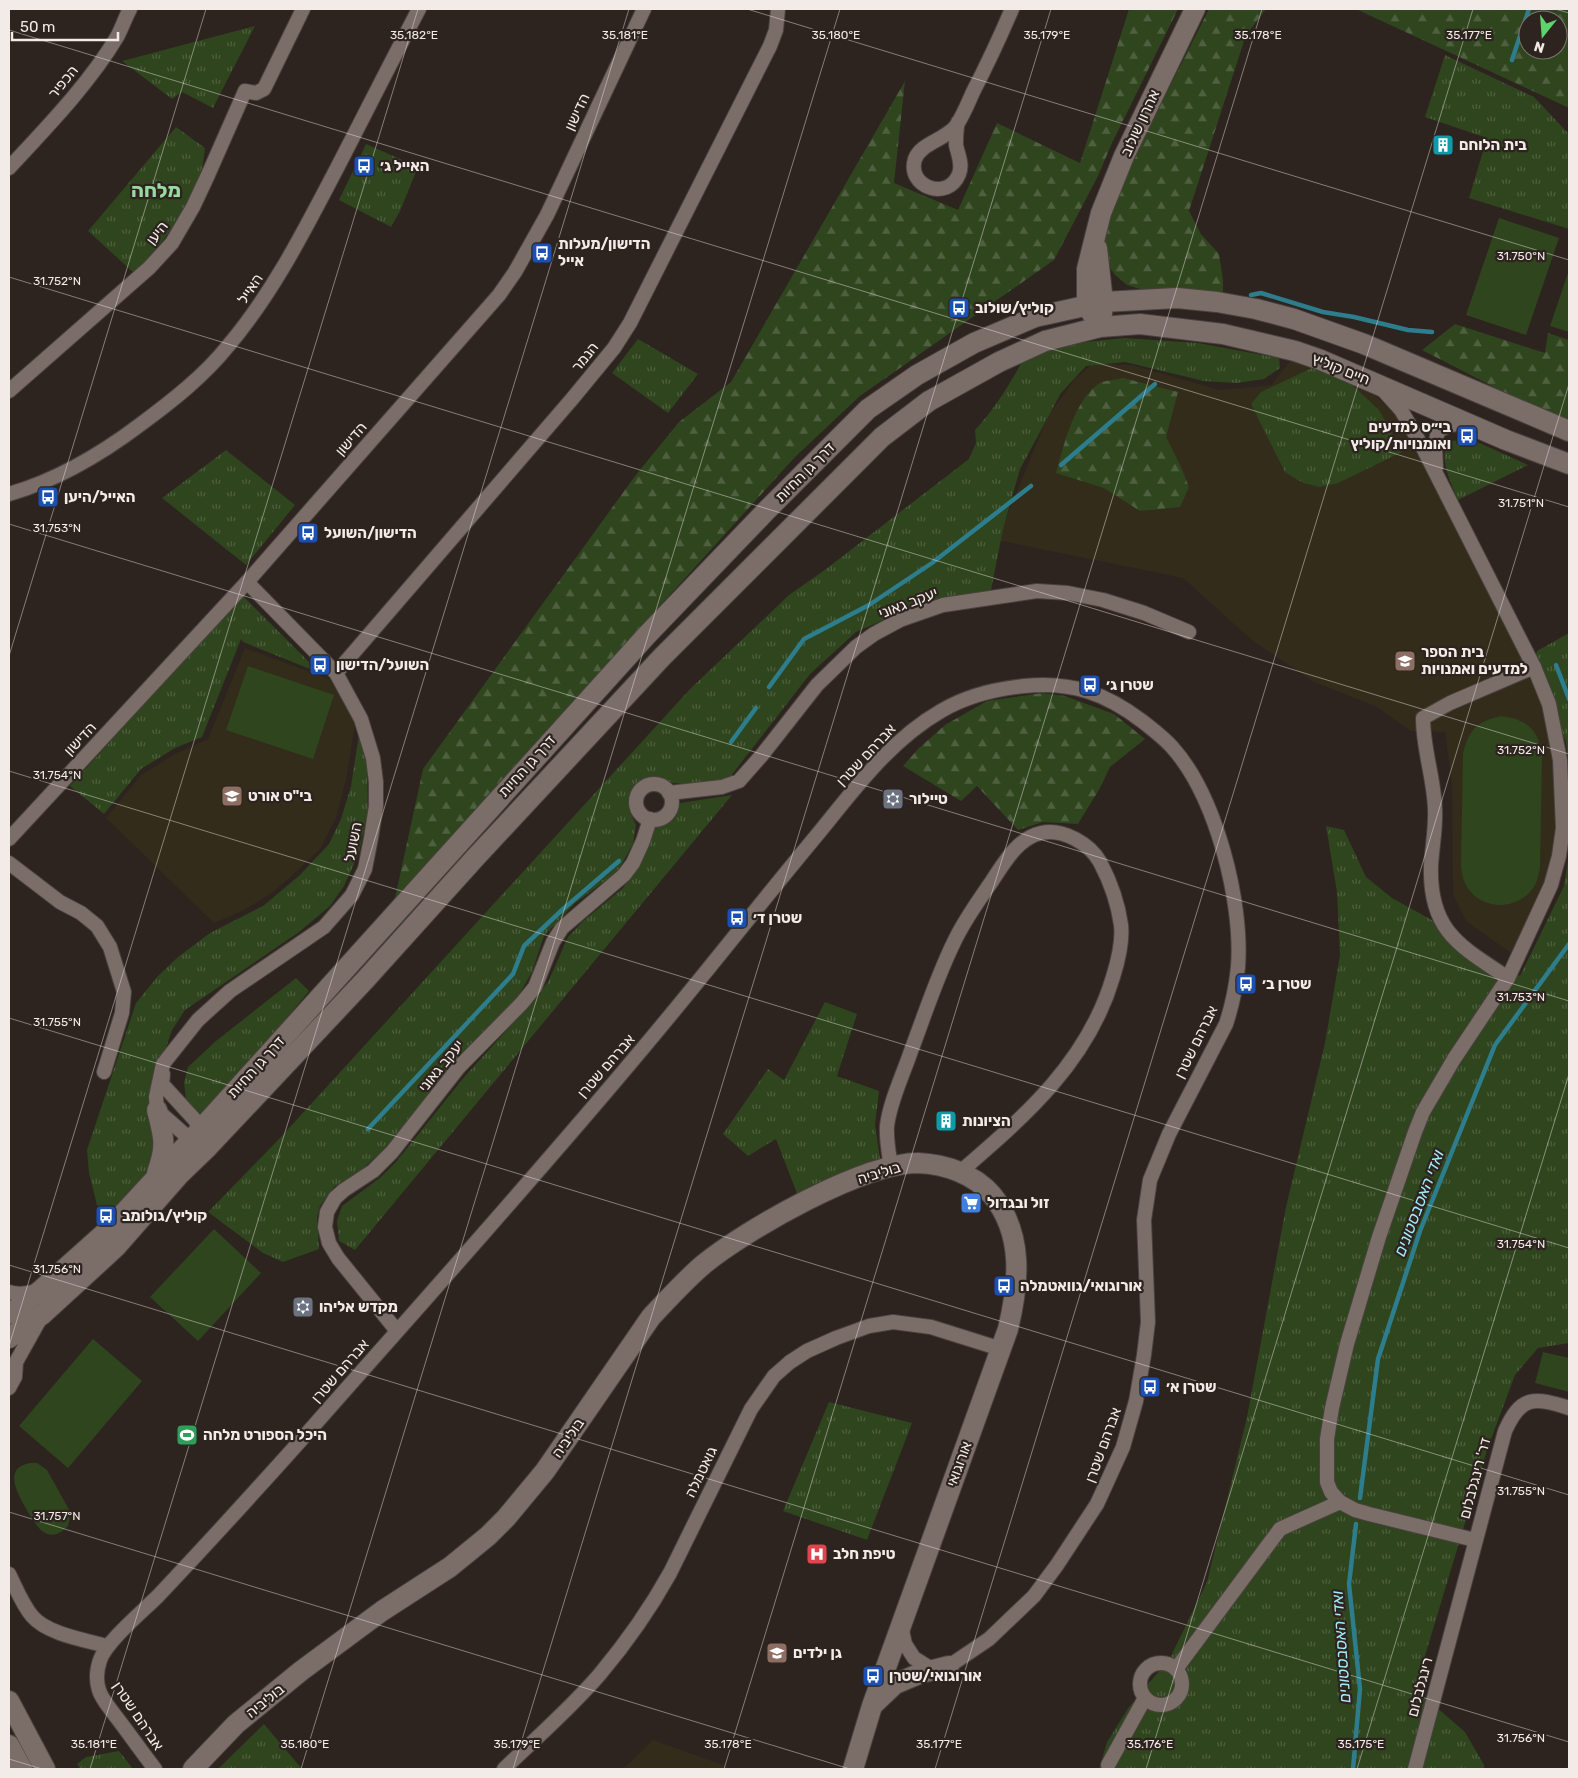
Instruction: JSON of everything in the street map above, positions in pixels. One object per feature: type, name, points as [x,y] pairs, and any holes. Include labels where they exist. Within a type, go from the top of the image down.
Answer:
[{"type":"main road","name":"אהרון שולוב","points":[[1100,327],[1095,304],[1094,270],[1089,256],[1095,242],[1105,201],[1124,156],[1195,9]]},
{"type":"main road","points":[[1056,312],[1070,302],[1094,270],[1115,292],[1141,299]]},
{"type":"main road","name":"חיים קוליץ","points":[[1095,304],[1141,299],[1177,298],[1217,302],[1256,309],[1294,319],[1364,344],[1569,431]]},
{"type":"main road","name":"דרך גן החיות","points":[[9,1338],[43,1314],[116,1247],[180,1174],[199,1139],[647,635],[767,510],[868,409],[917,375],[974,343],[1010,326],[1056,312],[1095,304]]},
{"type":"main road","name":"חיים קוליץ","points":[[1100,327],[1140,324],[1223,334],[1295,351],[1321,360],[1506,440],[1569,464]]},
{"type":"main road","name":"דרך גן החיות","points":[[9,1314],[42,1289],[108,1230],[156,1176],[199,1139],[366,979],[475,858],[662,657],[882,437],[929,401],[999,362],[1045,341],[1100,327]]},
{"type":"main road","points":[[156,1176],[163,1157],[165,1141],[158,1110]]},
{"type":"main road","name":"בוליביה","points":[[193,1769],[236,1724],[301,1671],[369,1620],[450,1567],[494,1530],[545,1471],[651,1317],[704,1264],[767,1222],[829,1190],[876,1170],[917,1163],[939,1165],[960,1172]]},
{"type":"main road","name":"אורוגואי","points":[[853,1769],[872,1706],[1008,1329],[1015,1300],[1015,1248],[1002,1208],[988,1191],[975,1180],[960,1172]]},
{"type":"main road","points":[[872,1706],[895,1684],[921,1673],[949,1666]]},
{"type":"main road","points":[[9,1701],[45,1769]]},
{"type":"main road","points":[[9,1745],[22,1769]]},
{"type":"street","name":"הכפיר","points":[[9,168],[62,110],[100,63],[118,36],[130,9]]},
{"type":"street","name":"היען","points":[[9,391],[149,268],[172,243],[197,199],[245,91],[256,93],[264,89],[303,9]]},
{"type":"street","name":"האייל","points":[[9,494],[32,488],[62,475],[100,453],[173,399],[227,348],[263,301],[300,239],[419,9]]},
{"type":"street","name":"הדישון","points":[[9,839],[247,582],[493,301],[515,272],[547,215],[644,9]]},
{"type":"street","name":"הנמר","points":[[336,673],[614,348],[630,323],[770,46],[776,30],[778,9]]},
{"type":"street","points":[[958,122],[956,143],[961,166],[958,176],[954,183],[945,188],[934,189],[927,187],[918,180],[914,170],[916,156],[923,148],[948,134],[958,122],[1012,9]]},
{"type":"street","points":[[1372,382],[1384,391],[1401,410],[1437,475],[1534,667],[1549,704],[1560,760],[1563,828],[1559,856],[1551,885],[1508,978],[1454,1059],[1423,1112],[1379,1237],[1347,1344],[1327,1439],[1327,1482],[1331,1492],[1340,1502],[1355,1510],[1369,1514],[1475,1540]]},
{"type":"street","points":[[1437,475],[1434,445],[1438,431],[1443,427],[1458,423],[1475,425]]},
{"type":"street","name":"השועל","points":[[158,1110],[156,1097],[163,1064],[198,1020],[230,991],[324,927],[352,895],[365,869],[376,806],[373,758],[361,719],[336,673],[247,582]]},
{"type":"street","name":"יעקב גאוני","points":[[669,793],[722,787],[739,781],[817,685],[856,647],[874,634],[900,620],[943,605],[1037,591],[1068,593],[1103,600],[1144,613],[1189,632]]},
{"type":"street","points":[[1508,978],[1458,943],[1444,927],[1435,903],[1431,869],[1435,809],[1423,718],[1450,703],[1534,667]]},
{"type":"street","name":"אברהם שטרן","points":[[155,1769],[106,1704],[99,1689],[98,1670],[101,1656],[108,1646],[239,1510],[397,1331],[638,1054],[866,776],[890,750],[912,730],[937,713],[963,699],[1018,686],[1045,684],[1073,687],[1106,697],[1125,708],[1153,729],[1172,747],[1198,788],[1213,818],[1232,884],[1236,915],[1238,970],[1232,1006],[1226,1024],[1168,1134],[1150,1180],[1144,1220],[1148,1322],[1136,1401],[1123,1447],[1097,1504],[1034,1596],[989,1639],[949,1666]]},
{"type":"street","points":[[660,785],[669,793],[671,805],[667,814],[656,820],[650,819],[641,814],[637,809],[637,795],[645,786],[660,785]]},
{"type":"street","name":"יעקב גאוני","points":[[397,1331],[338,1258],[329,1242],[325,1227],[327,1212],[335,1198],[373,1171],[392,1152],[459,1067],[522,1003],[535,987],[553,942],[562,928],[624,876],[633,863],[643,842],[650,819]]},
{"type":"street","points":[[891,1167],[887,1125],[894,1098],[941,970],[955,938],[1004,862],[1021,843],[1032,836],[1042,833],[1066,836],[1088,847],[1096,855],[1105,871],[1115,897],[1121,926],[1121,946],[1108,995],[1093,1029],[1062,1074],[1035,1103],[960,1172]]},
{"type":"street","points":[[9,863],[60,902],[81,913],[96,926],[110,947],[124,992],[122,1013],[104,1072]]},
{"type":"street","points":[[163,1064],[162,1084],[195,1120],[199,1139]]},
{"type":"street","points":[[158,1110],[199,1139]]},
{"type":"street","points":[[9,1292],[29,1294],[42,1289]]},
{"type":"street","points":[[9,1388],[15,1377],[12,1364],[43,1314]]},
{"type":"street","name":"גואטמלה","points":[[504,1769],[569,1707],[599,1675],[636,1627],[660,1592],[670,1573],[750,1409],[774,1376],[790,1362],[807,1351],[836,1338],[869,1326],[892,1322],[931,1327],[1001,1349]]},
{"type":"street","name":"דר' רינגלבלום","points":[[1456,1612],[1505,1431],[1512,1414],[1522,1404],[1535,1401],[1552,1402],[1569,1408]]},
{"type":"street","points":[[1176,1669],[1280,1529],[1340,1502]]},
{"type":"street","points":[[9,1574],[30,1614],[38,1623],[51,1630],[108,1646]]},
{"type":"street","name":"רינגלבלום","points":[[1415,1769],[1456,1612]]},
{"type":"street","points":[[901,1625],[905,1644],[914,1658],[930,1668],[949,1666]]},
{"type":"street","points":[[1163,1663],[1176,1669],[1182,1681],[1179,1693],[1175,1699],[1170,1703],[1157,1704],[1145,1698],[1140,1685],[1144,1671],[1149,1666],[1163,1663]]},
{"type":"street","points":[[1108,1765],[1145,1698]]},
{"type":"shaded area","name":"בית הספר למדעים ואמנויות","points":[[1292,358],[1367,387],[1404,424],[1536,681],[1557,761],[1558,824],[1549,877],[1530,912],[1515,956],[1466,921],[1453,895],[1452,784],[1445,732],[1411,731],[1375,706],[1314,682],[1253,641],[1183,578],[997,540],[1048,416],[1075,379],[1093,363],[1132,365],[1220,390],[1271,385]]},
{"type":"shaded area","name":"בי\"ס אורט","points":[[245,648],[329,679],[356,718],[347,775],[336,818],[320,849],[272,893],[244,910],[214,923],[106,818],[141,775],[175,754],[208,739]]},
{"type":"shaded area","points":[[653,1740],[729,1767],[729,1769],[623,1769]]},
{"type":"green space","points":[[1129,9],[1178,9],[1112,143],[1098,176],[1054,260],[860,396],[795,457],[395,898],[423,769],[635,476],[679,422],[731,382],[905,81],[894,183],[958,210],[997,123],[1080,163]]},
{"type":"green space","points":[[1209,9],[1266,9],[1246,35],[1189,211],[1201,234],[1219,254],[1223,295],[1140,289],[1127,285],[1115,275],[1108,265],[1102,241],[1105,227],[1124,177]]},
{"type":"green space","points":[[1356,9],[1569,9],[1569,108]]},
{"type":"green space","points":[[255,26],[213,108],[182,92],[172,99],[122,61]]},
{"type":"green space","points":[[1445,55],[1534,97],[1569,134],[1569,229],[1469,198],[1487,138],[1425,117]]},
{"type":"green space","points":[[176,127],[205,148],[201,172],[195,189],[181,215],[164,239],[134,273],[88,231]]},
{"type":"green space","points":[[366,144],[418,167],[400,211],[391,227],[339,200]]},
{"type":"green space","points":[[1499,218],[1559,238],[1526,335],[1466,315]]},
{"type":"green space","points":[[1569,270],[1569,332],[1550,326]]},
{"type":"green space","points":[[1455,324],[1545,353],[1548,333],[1569,340],[1569,419],[1523,402],[1422,350]]},
{"type":"green space","points":[[1124,338],[1198,343],[1279,358],[1280,368],[1264,379],[1237,383],[1204,381],[1125,362],[1086,366],[1061,393],[1020,469],[1003,529],[991,590],[922,603],[856,632],[810,674],[730,777],[704,786],[645,778],[632,789],[629,809],[636,825],[633,844],[618,871],[574,904],[544,936],[532,972],[516,1000],[420,1109],[381,1152],[361,1170],[334,1187],[320,1206],[317,1217],[319,1249],[283,1262],[263,1253],[208,1212],[280,1138],[690,689],[789,595],[826,569],[969,459],[976,443],[975,430],[1002,396],[1024,358],[1057,345]]},
{"type":"green space","points":[[638,339],[698,374],[668,413],[612,373]]},
{"type":"green space","points":[[1316,366],[1350,383],[1379,410],[1402,452],[1338,483],[1320,487],[1303,483],[1285,472],[1251,404],[1261,392]]},
{"type":"green space","points":[[1123,378],[1178,392],[1166,437],[1189,487],[1180,507],[1140,511],[1104,488],[1056,473],[1070,426],[1089,393],[1100,383]]},
{"type":"green space","points":[[1473,440],[1528,465],[1458,500],[1445,464],[1446,441]]},
{"type":"green space","points":[[226,450],[295,505],[246,565],[162,498]]},
{"type":"green space","points":[[242,595],[320,673],[243,642],[241,639],[202,737],[175,748],[141,769],[104,814],[70,786]]},
{"type":"green space","points":[[1569,633],[1569,772],[1566,742],[1534,667],[1537,651]]},
{"type":"green space","points":[[248,666],[334,695],[313,759],[226,730]]},
{"type":"green space","points":[[1042,693],[1065,696],[1114,714],[1145,739],[1110,767],[1100,788],[1078,824],[1043,822],[1018,830],[977,786],[961,801],[903,766],[918,749],[945,725],[987,701]]},
{"type":"green space","points":[[1501,716],[1525,723],[1538,739],[1542,756],[1540,868],[1536,883],[1523,898],[1505,905],[1496,905],[1486,903],[1470,891],[1462,873],[1463,754],[1468,739],[1475,728],[1486,721]]},
{"type":"green space","points":[[359,734],[367,767],[368,809],[359,853],[344,886],[330,906],[299,932],[185,1010],[172,1030],[163,1057],[157,1132],[149,1169],[140,1190],[102,1225],[89,1173],[87,1150],[136,1003],[158,976],[178,957],[210,933],[263,906],[300,875],[329,844],[341,819],[351,786]]},
{"type":"green space","points":[[732,795],[355,1250],[339,1241],[337,1221],[342,1206],[381,1177],[396,1162],[465,1076],[534,1000],[548,982],[568,937],[582,922],[623,888],[637,868],[654,826],[666,823],[680,803]]},
{"type":"green space","points":[[1326,826],[1344,830],[1366,877],[1392,898],[1439,924],[1520,976],[1564,886],[1569,853],[1569,1343],[1538,1348],[1515,1375],[1487,1450],[1415,1689],[1465,1732],[1484,1765],[1484,1769],[1099,1769],[1107,1742],[1129,1707],[1170,1658],[1207,1582],[1247,1417],[1286,1207],[1325,1043],[1340,955],[1337,892]]},
{"type":"green space","points":[[296,978],[309,991],[207,1115],[196,1114],[190,1111],[184,1082],[188,1067],[216,1041]]},
{"type":"green space","points":[[825,1002],[857,1014],[837,1076],[879,1091],[875,1125],[880,1159],[859,1166],[798,1196],[776,1139],[748,1156],[723,1134],[768,1069],[784,1080]]},
{"type":"green space","points":[[214,1229],[261,1273],[198,1341],[150,1297]]},
{"type":"green space","points":[[93,1339],[142,1381],[68,1468],[19,1426]]},
{"type":"green space","points":[[1543,1352],[1569,1358],[1569,1392],[1535,1383]]},
{"type":"green space","points":[[829,1402],[912,1423],[867,1540],[783,1511]]},
{"type":"green space","points":[[37,1463],[47,1470],[71,1513],[68,1526],[54,1535],[42,1531],[37,1526],[16,1488],[14,1475],[22,1466]]},
{"type":"green space","points":[[264,1724],[302,1769],[218,1769]]},
{"type":"green space","points":[[119,1751],[133,1769],[80,1769],[77,1764],[86,1757]]},
{"type":"waterway","points":[[1512,60],[1529,9]]},
{"type":"waterway","points":[[1251,295],[1261,293],[1323,312],[1354,317],[1408,330],[1432,332]]},
{"type":"waterway","points":[[1061,465],[1155,384]]},
{"type":"waterway","points":[[769,687],[804,639],[869,605],[932,563],[1031,486]]},
{"type":"waterway","name":"ואדי האסבסטונים","points":[[1556,665],[1569,699]]},
{"type":"waterway","points":[[731,742],[756,708]]},
{"type":"waterway","points":[[368,1129],[513,974],[524,946],[619,861]]},
{"type":"waterway","name":"ואדי האסבסטונים","points":[[1360,1498],[1378,1359],[1420,1231],[1495,1045],[1569,944]]},
{"type":"waterway","name":"ואדי האסבסטונים","points":[[1353,1769],[1360,1689],[1349,1584],[1356,1524]]},
{"type":"place","name":"בית הלוחם","points":[[1443,145]]},
{"type":"place","name":"האייל ג׳","points":[[364,166]]},
{"type":"place","name":"הדישון/מעלות אייל","points":[[542,253]]},
{"type":"place","name":"קוליץ/שולוב","points":[[959,308]]},
{"type":"place","name":"בי״ס למדעים ואומנויות/קוליץ","points":[[1467,436]]},
{"type":"place","name":"האייל/היען","points":[[48,497]]},
{"type":"place","name":"הדישון/השועל","points":[[308,533]]},
{"type":"place","name":"בית הספר למדעים ואמנויות","points":[[1405,661]]},
{"type":"place","name":"השועל/הדישון","points":[[320,665]]},
{"type":"place","name":"שטרן ג׳","points":[[1090,685]]},
{"type":"place","name":"בי\"ס אורט","points":[[232,796]]},
{"type":"place","name":"טיילור","points":[[893,799]]},
{"type":"place","name":"שטרן ד׳","points":[[737,918]]},
{"type":"place","name":"שטרן ב׳","points":[[1246,984]]},
{"type":"place","name":"הציונות","points":[[946,1121]]},
{"type":"place","name":"זול ובגדול","points":[[971,1203]]},
{"type":"place","name":"קוליץ/גולומב","points":[[106,1216]]},
{"type":"place","name":"אורוגואי/גוואטמלה","points":[[1004,1286]]},
{"type":"place","name":"מקדש אליהו","points":[[303,1307]]},
{"type":"place","name":"שטרן א׳","points":[[1150,1387]]},
{"type":"place","name":"היכל הספורט מלחה","points":[[187,1435]]},
{"type":"place","name":"טיפת חלב","points":[[817,1554]]},
{"type":"place","name":"גן ילדים","points":[[777,1653]]},
{"type":"place","name":"אורוגואי/שטרן","points":[[873,1676]]},
{"type":"district","name":"מלחה","points":[[156,190]]}]
